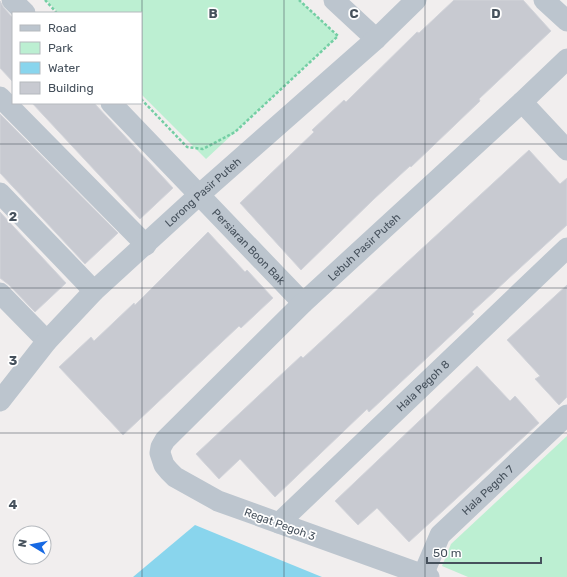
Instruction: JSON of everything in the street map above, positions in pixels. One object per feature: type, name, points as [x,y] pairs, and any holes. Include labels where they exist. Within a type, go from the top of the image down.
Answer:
[{"type":"street","points":[[12,0],[24,12]]},
{"type":"street","points":[[334,0],[376,39]]},
{"type":"street","name":"Lorong Pasir Puteh","points":[[1,397],[47,341],[94,291],[199,195],[376,39],[416,0]]},
{"type":"street","points":[[544,0],[567,21]]},
{"type":"street","name":"Lebuh Pasir Puteh","points":[[165,440],[303,303],[522,102],[567,58]]},
{"type":"street","points":[[0,97],[146,245]]},
{"type":"street","points":[[522,102],[567,150]]},
{"type":"street","name":"Persiaran Boon Bak","points":[[112,104],[303,303]]},
{"type":"street","points":[[0,193],[94,291]]},
{"type":"street","name":"Hala Pegoh 8","points":[[279,523],[567,248]]},
{"type":"street","points":[[0,293],[47,341]]},
{"type":"street","name":"Hala Pegoh 7","points":[[426,576],[440,535],[567,415]]},
{"type":"street","name":"Regat Pegoh 3","points":[[165,440],[161,447],[161,459],[164,465],[175,477],[218,501],[426,576]]},
{"type":"path","points":[[45,0],[56,12]]},
{"type":"path","points":[[142,100],[187,147],[203,148],[235,132],[338,36],[299,0]]},
{"type":"green space","points":[[46,0],[299,0],[338,36],[206,159],[142,95],[142,12],[58,12]]},
{"type":"green space","points":[[567,436],[567,577],[468,577],[442,566],[451,544]]},
{"type":"water","points":[[195,525],[322,577],[133,577]]},
{"type":"building","points":[[454,0],[523,0],[551,31],[479,99],[480,101],[411,167],[410,166],[374,199],[301,270],[240,203],[314,132],[312,130],[344,100],[346,102],[417,32],[419,33]]},
{"type":"building","points":[[0,1],[12,17],[12,81],[0,68]]},
{"type":"building","points":[[33,104],[95,104],[173,188],[140,219]]},
{"type":"building","points":[[0,114],[118,233],[85,264],[0,173]]},
{"type":"building","points":[[529,150],[560,184],[567,178],[567,225],[472,312],[474,314],[369,412],[367,409],[275,497],[240,459],[219,479],[196,454],[301,356],[303,358]]},
{"type":"building","points":[[0,212],[66,283],[35,312],[9,285],[0,278]]},
{"type":"building","points":[[208,232],[245,272],[247,270],[273,298],[241,328],[239,326],[123,435],[59,367],[91,337],[94,341],[134,303],[135,305]]},
{"type":"building","points":[[567,285],[567,397],[559,405],[535,379],[540,376],[507,340]]},
{"type":"building","points":[[477,366],[510,401],[515,396],[539,423],[409,542],[377,508],[358,525],[335,501]]}]
